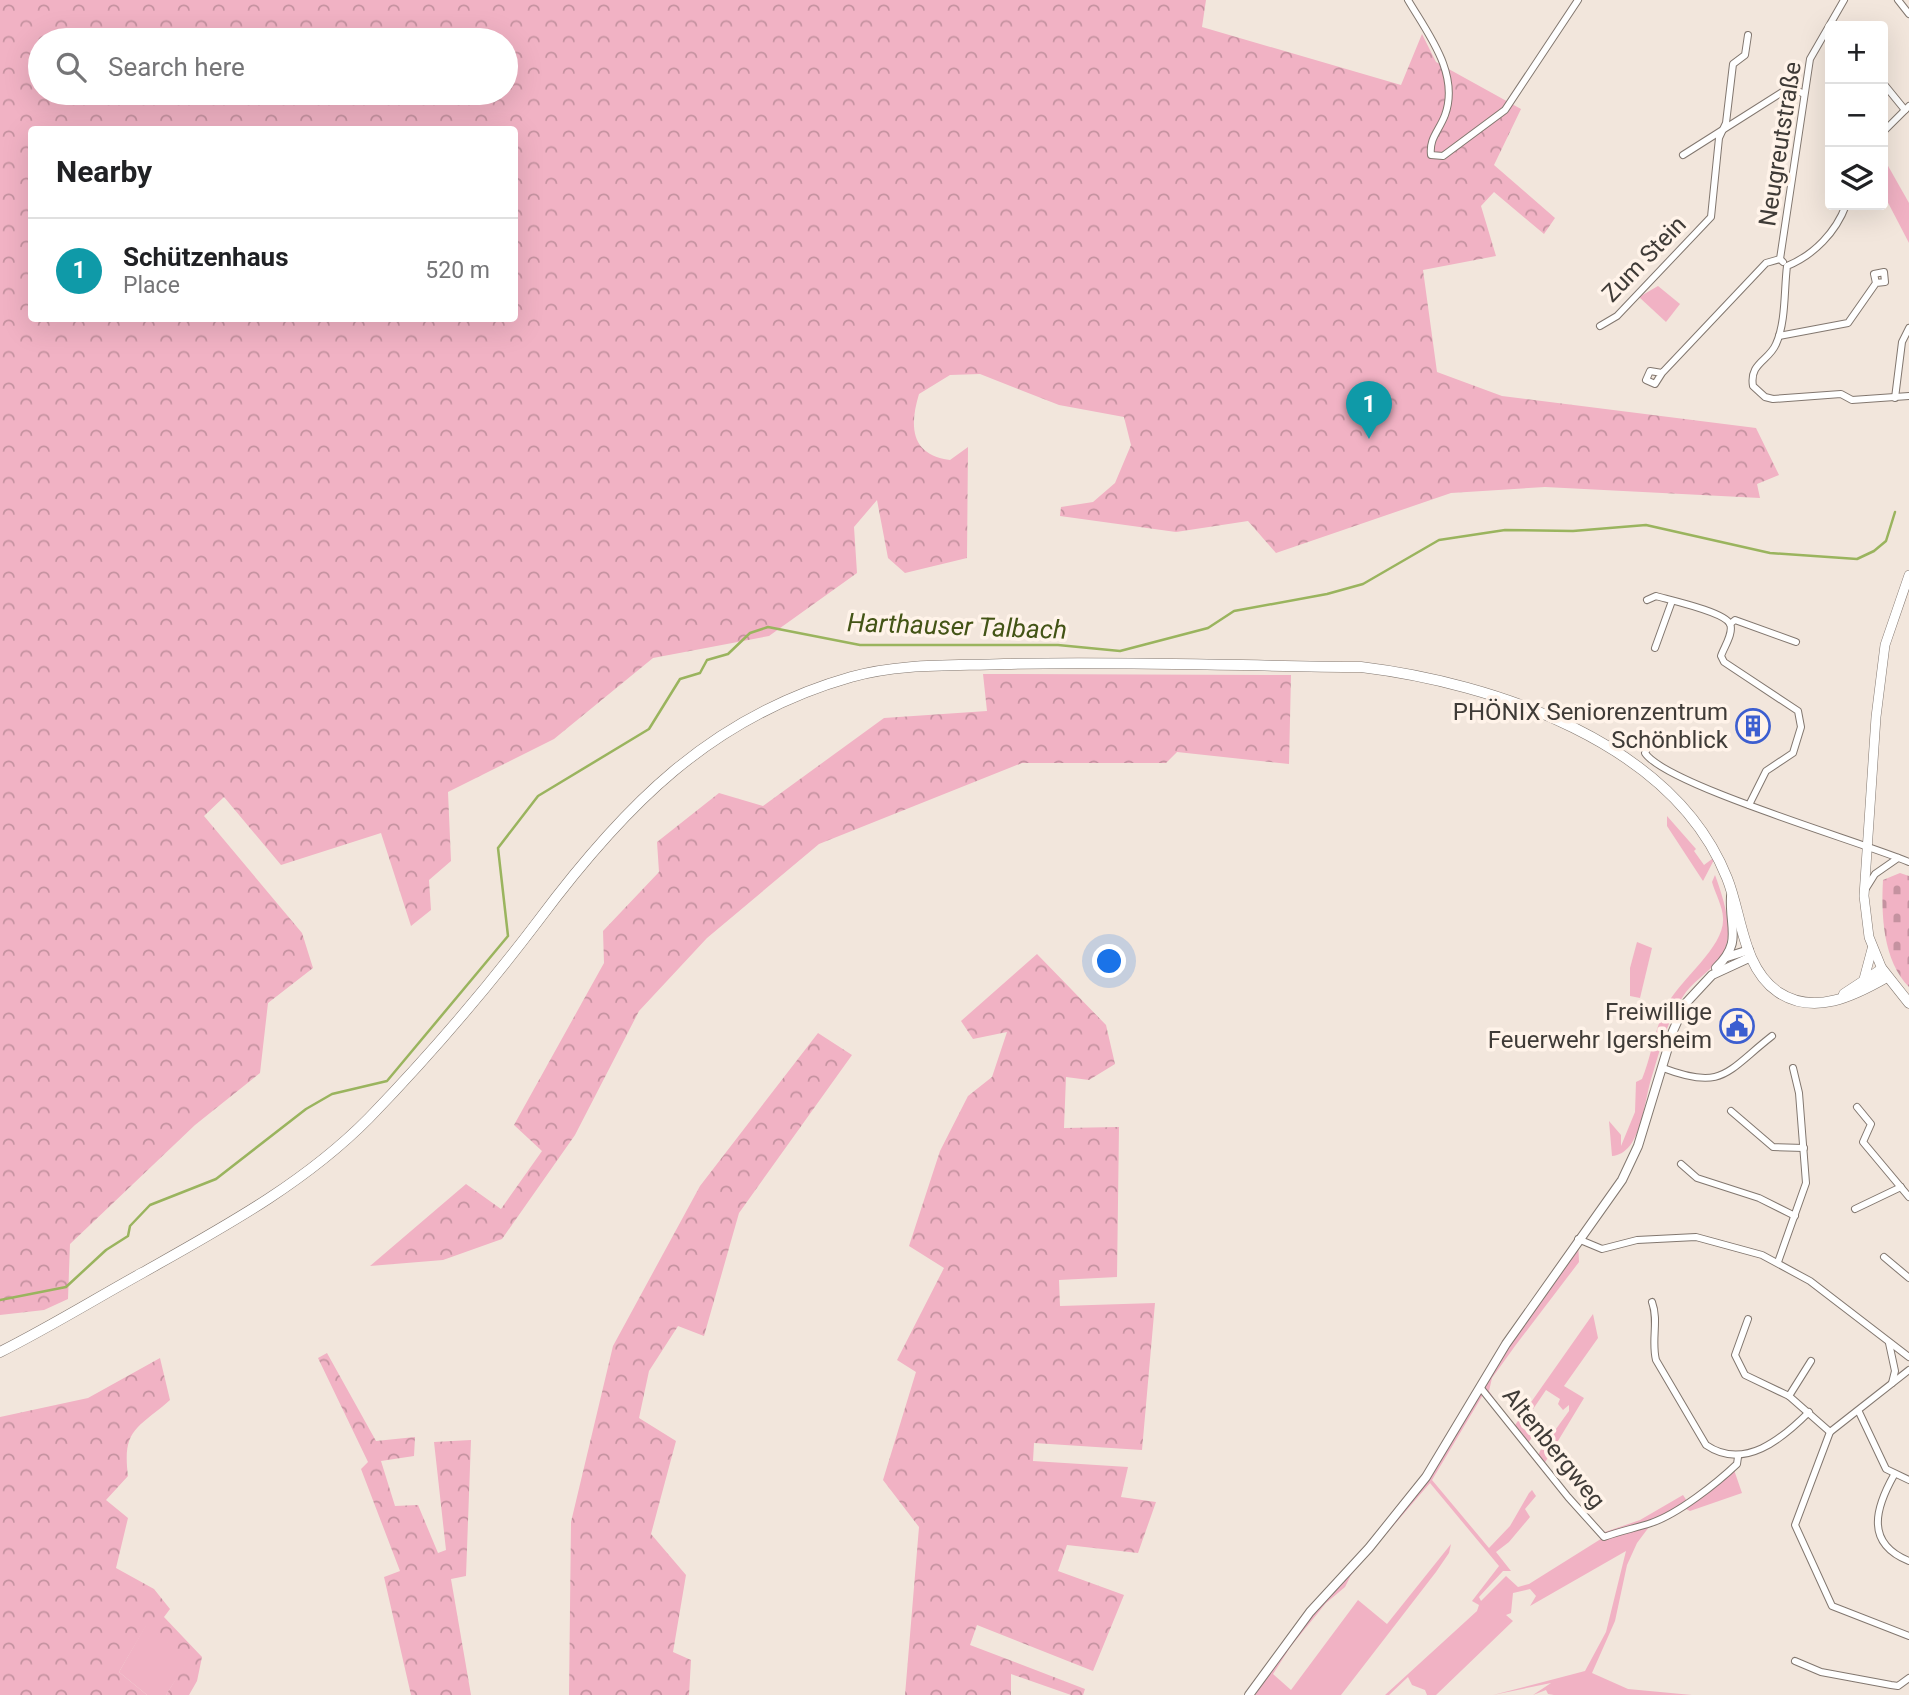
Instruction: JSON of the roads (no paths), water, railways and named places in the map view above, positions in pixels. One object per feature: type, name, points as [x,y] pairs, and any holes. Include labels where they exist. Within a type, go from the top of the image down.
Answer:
[{"type":"main road","points":[[1909,575],[1895,610],[1881,669],[1865,891],[1866,920],[1873,947],[1885,973],[1909,1003]]},
{"type":"main road","points":[[0,1352],[266,1202],[366,1120],[409,1073],[537,922],[593,850],[643,794],[731,727],[793,696],[852,677],[894,668],[1043,663],[1361,667],[1413,673],[1521,704],[1594,738],[1639,768],[1673,798],[1713,850],[1731,892],[1750,954],[1765,981],[1792,999],[1820,1004],[1835,1000],[1885,973]]},
{"type":"main road","points":[[1864,979],[1873,947]]},
{"type":"main road","points":[[1835,1000],[1864,979],[1885,973]]},
{"type":"street","points":[[1408,0],[1432,41],[1450,83],[1445,114],[1430,143],[1432,155],[1443,156],[1504,110],[1578,0]]},
{"type":"street","name":"Neugreutstraße","points":[[1780,259],[1810,59],[1844,0]]},
{"type":"street","points":[[1898,0],[1909,14]]},
{"type":"street","name":"Zum Stein","points":[[1600,326],[1618,316],[1711,217],[1733,64],[1745,55],[1748,35]]},
{"type":"street","points":[[1884,84],[1907,108],[1888,127]]},
{"type":"street","points":[[1683,155],[1784,91],[1792,88],[1804,94]]},
{"type":"street","points":[[1787,266],[1808,255],[1841,218],[1844,210]]},
{"type":"street","points":[[1662,373],[1766,263],[1780,259],[1787,266]]},
{"type":"street","points":[[1787,266],[1779,336],[1775,348],[1757,364],[1753,373],[1753,386],[1765,397],[1841,394],[1852,400],[1909,396]]},
{"type":"street","points":[[1779,336],[1839,327],[1848,323],[1876,283]]},
{"type":"street","points":[[1895,398],[1902,342],[1908,334]]},
{"type":"street","points":[[1647,600],[1656,596],[1722,616],[1730,624]]},
{"type":"street","points":[[1655,648],[1672,601]]},
{"type":"street","points":[[1749,805],[1766,771],[1793,753],[1802,717],[1798,711],[1724,662],[1721,656],[1730,624],[1735,620],[1796,642]]},
{"type":"street","points":[[1647,747],[1645,753],[1650,760],[1749,805],[1869,845],[1909,862]]},
{"type":"street","points":[[1865,891],[1875,874],[1898,858]]},
{"type":"street","points":[[1250,1695],[1310,1612],[1369,1548],[1426,1477],[1480,1387],[1633,1160],[1685,1004],[1727,957],[1734,944],[1731,892]]},
{"type":"street","points":[[1727,957],[1750,954]]},
{"type":"street","points":[[1706,981],[1721,968],[1750,954]]},
{"type":"street","points":[[1663,1068],[1700,1080],[1717,1077],[1772,1036]]},
{"type":"street","points":[[1778,1262],[1806,1183],[1799,1093],[1793,1068]]},
{"type":"street","points":[[1855,1209],[1906,1191],[1863,1142],[1871,1124],[1857,1107]]},
{"type":"street","points":[[1731,1111],[1773,1147],[1804,1148]]},
{"type":"street","points":[[1681,1164],[1697,1178],[1759,1198],[1794,1216]]},
{"type":"street","points":[[1578,1239],[1602,1249],[1637,1240],[1696,1237],[1742,1248],[1778,1262],[1810,1281],[1909,1357]]},
{"type":"street","points":[[1884,1257],[1909,1278]]},
{"type":"street","points":[[1652,1301],[1656,1312],[1653,1348],[1662,1370],[1706,1445],[1719,1454],[1738,1457],[1790,1432],[1809,1412]]},
{"type":"street","points":[[1748,1319],[1735,1355],[1745,1375],[1789,1396],[1830,1432]]},
{"type":"street","points":[[1888,1341],[1895,1371],[1892,1385]]},
{"type":"street","points":[[1789,1396],[1811,1361]]},
{"type":"street","points":[[1909,1370],[1830,1432],[1797,1516],[1797,1532],[1832,1605],[1909,1636]]},
{"type":"street","name":"Altenbergweg","points":[[1480,1387],[1576,1507],[1604,1537],[1652,1523],[1670,1513],[1720,1480],[1737,1464],[1738,1457]]},
{"type":"street","points":[[1858,1412],[1886,1469],[1909,1480]]},
{"type":"street","points":[[1894,1475],[1884,1493],[1876,1519],[1889,1549],[1909,1561]]},
{"type":"street","points":[[1795,1661],[1821,1672],[1891,1685],[1898,1686],[1909,1678]]},
{"type":"waterway","name":"Harthauser Talbach","points":[[0,1300],[66,1287],[106,1250],[128,1236],[130,1226],[150,1205],[216,1179],[306,1109],[332,1094],[387,1081],[508,936],[498,848],[538,796],[649,729],[680,679],[700,673],[707,660],[728,654],[750,633],[768,627],[860,645],[1058,645],[1120,651],[1208,628],[1234,611],[1327,594],[1363,584],[1439,540],[1505,530],[1573,531],[1646,525],[1770,553],[1857,559],[1874,551],[1886,541],[1895,512]]},
{"type":"place","name":"Schützenhaus","points":[[1369,439]]},
{"type":"place","name":"PHÖNIX Seniorenzentrum Schönblick","points":[[1753,726]]},
{"type":"place","name":"Freiwillige Feuerwehr Igersheim","points":[[1737,1026]]}]
